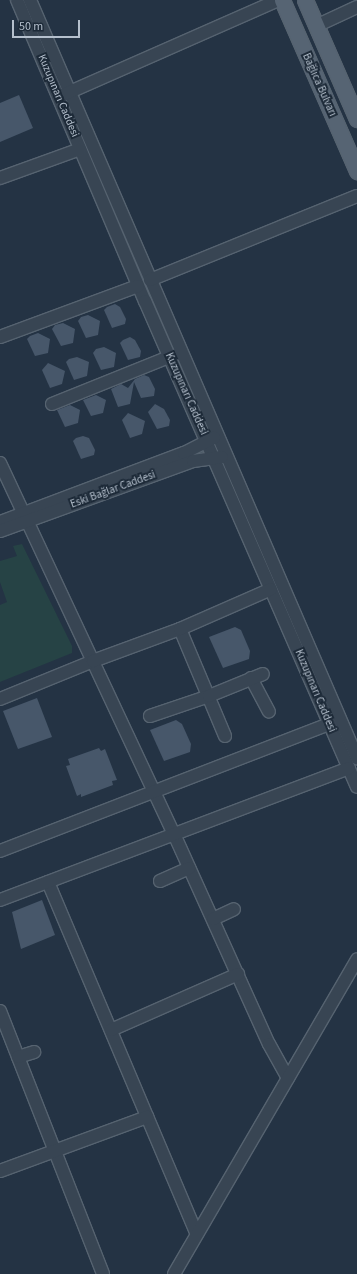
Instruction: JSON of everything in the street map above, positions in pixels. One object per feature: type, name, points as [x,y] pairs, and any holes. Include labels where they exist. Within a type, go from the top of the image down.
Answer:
[{"type":"main road","name":"Bağlıca Bulvarı","points":[[282,0],[357,171]]},
{"type":"main road","name":"Bağlıca Bulvarı","points":[[305,0],[357,119]]},
{"type":"street","name":"Kuzupınarı Caddesi","points":[[17,0],[63,94],[150,280],[227,454],[357,758]]},
{"type":"street","name":"Kuzupınarı Caddesi","points":[[30,0],[63,94],[80,149],[138,286],[215,459],[357,788]]},
{"type":"street","points":[[63,94],[278,0]]},
{"type":"street","points":[[316,26],[357,7]]},
{"type":"street","points":[[0,178],[80,149]]},
{"type":"street","points":[[150,280],[357,196]]},
{"type":"street","points":[[0,337],[138,286]]},
{"type":"street","points":[[52,404],[170,357]]},
{"type":"street","name":"Eski Bağlar Caddesi","points":[[0,531],[24,518],[184,453],[206,440],[219,436]]},
{"type":"street","name":"Eski Bağlar Caddesi","points":[[0,522],[24,518],[193,461],[215,459],[227,454]]},
{"type":"street","points":[[1,468],[190,868],[269,1044],[288,1078]]},
{"type":"street","points":[[0,699],[93,661],[180,629],[271,589]]},
{"type":"street","points":[[180,629],[225,736]]},
{"type":"street","points":[[150,716],[209,696],[257,676],[269,712]]},
{"type":"street","points":[[0,850],[329,724]]},
{"type":"street","points":[[0,900],[348,768]]},
{"type":"street","points":[[160,881],[190,868]]},
{"type":"street","points":[[48,882],[197,1234]]},
{"type":"street","points":[[213,919],[234,909]]},
{"type":"street","points":[[174,1274],[357,959]]},
{"type":"street","points":[[110,1030],[238,974]]},
{"type":"street","points":[[0,1011],[103,1274]]},
{"type":"street","points":[[18,1057],[34,1052]]},
{"type":"street","points":[[0,1171],[147,1117]]},
{"type":"green space","points":[[22,544],[72,646],[72,653],[0,682],[0,605],[7,602],[0,582],[0,561],[17,556],[13,546]]},
{"type":"building","points":[[19,95],[33,128],[0,142],[0,103]]},
{"type":"building","points":[[115,304],[120,307],[126,319],[125,324],[112,328],[104,310]]},
{"type":"building","points":[[88,315],[100,321],[98,335],[86,338],[78,321],[81,317]]},
{"type":"building","points":[[63,323],[75,329],[73,343],[61,346],[52,329],[55,325]]},
{"type":"building","points":[[38,333],[50,339],[48,353],[35,356],[27,339]]},
{"type":"building","points":[[130,337],[135,340],[141,351],[140,357],[128,360],[120,343]]},
{"type":"building","points":[[104,347],[116,353],[114,367],[101,370],[93,353],[96,349]]},
{"type":"building","points":[[77,357],[89,362],[87,376],[74,380],[66,362],[69,359]]},
{"type":"building","points":[[48,363],[65,371],[62,384],[50,388],[42,370]]},
{"type":"building","points":[[144,375],[149,377],[155,389],[154,396],[141,398],[134,382],[130,404],[118,407],[111,389],[121,384],[128,388],[135,379]]},
{"type":"building","points":[[96,395],[106,400],[103,413],[91,416],[83,400]]},
{"type":"building","points":[[155,404],[164,409],[170,420],[169,426],[157,429],[148,412]]},
{"type":"building","points":[[70,405],[80,410],[78,423],[65,427],[57,410]]},
{"type":"building","points":[[128,413],[145,421],[142,434],[130,438],[122,420]]},
{"type":"building","points":[[83,436],[89,438],[95,450],[94,455],[81,459],[73,441],[76,438]]},
{"type":"building","points":[[235,627],[241,630],[250,651],[249,659],[223,668],[209,637]]},
{"type":"building","points":[[37,698],[52,737],[18,749],[3,711]]},
{"type":"building","points":[[176,720],[182,724],[191,744],[190,752],[164,761],[150,730]]},
{"type":"building","points":[[99,748],[101,751],[105,749],[117,780],[112,781],[113,785],[81,797],[81,794],[77,796],[66,766],[70,765],[68,759]]},
{"type":"building","points":[[42,900],[55,935],[21,949],[12,912]]}]
